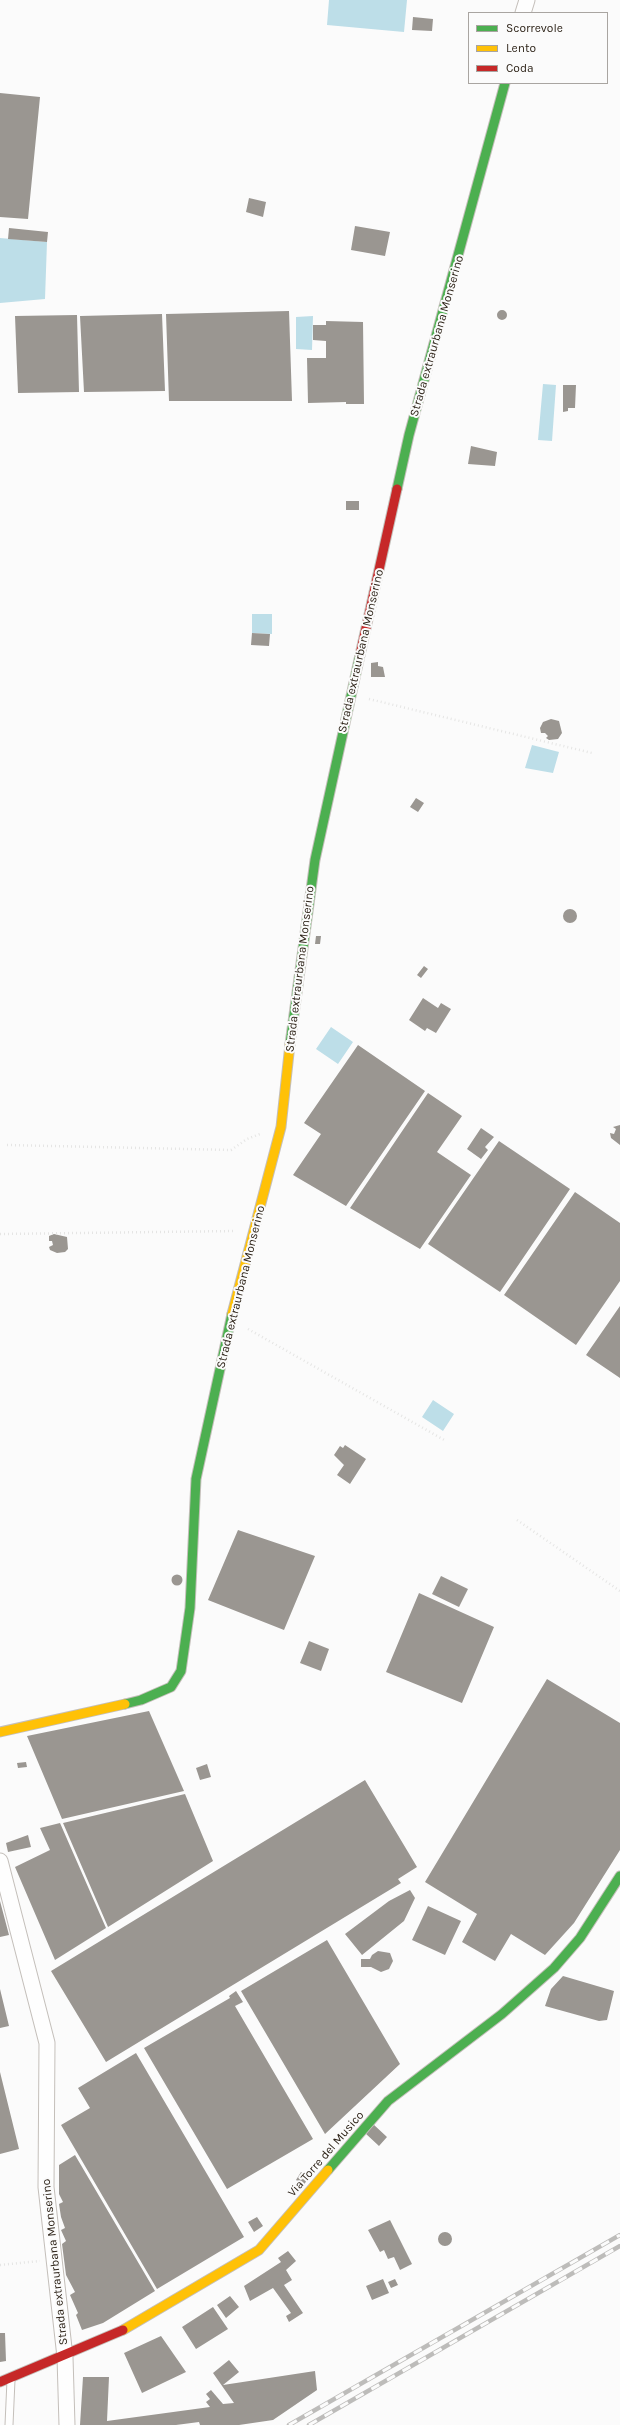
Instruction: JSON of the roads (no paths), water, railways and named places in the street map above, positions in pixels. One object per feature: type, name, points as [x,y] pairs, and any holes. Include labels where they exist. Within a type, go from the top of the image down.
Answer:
[{"type":"street","points":[[523,12],[527,0]]},
{"type":"street","name":"Strada extraurbana Monserino","points":[[0,1732],[141,1700],[171,1687],[181,1671],[190,1608],[196,1478],[230,1323],[281,1127],[294,1004],[314,860],[409,435],[505,84]]},
{"type":"street","name":"Strada extraurbana Monserino","points":[[0,1861],[47,2044],[46,2187],[65,2357],[67,2425]]},
{"type":"street","name":"Via Torre del Musico","points":[[0,2382],[65,2357],[112,2336],[259,2250],[388,2101],[502,2014],[554,1968],[580,1938],[620,1876]]},
{"type":"lane","points":[[9,2425],[11,2378]]},
{"type":"water","points":[[329,0],[407,0],[404,32],[327,25]]},
{"type":"water","points":[[0,238],[47,242],[45,299],[0,303]]},
{"type":"water","points":[[313,316],[312,350],[296,349],[296,317]]},
{"type":"water","points":[[543,384],[556,385],[552,441],[538,440]]},
{"type":"water","points":[[252,614],[272,614],[272,634],[252,633]]},
{"type":"water","points":[[532,745],[559,752],[553,773],[525,768]]},
{"type":"water","points":[[331,1027],[353,1042],[338,1064],[316,1049]]},
{"type":"water","points":[[433,1400],[454,1414],[443,1431],[422,1417]]},
{"type":"railway","points":[[289,2425],[620,2235]]},
{"type":"railway","points":[[309,2425],[620,2246]]}]
